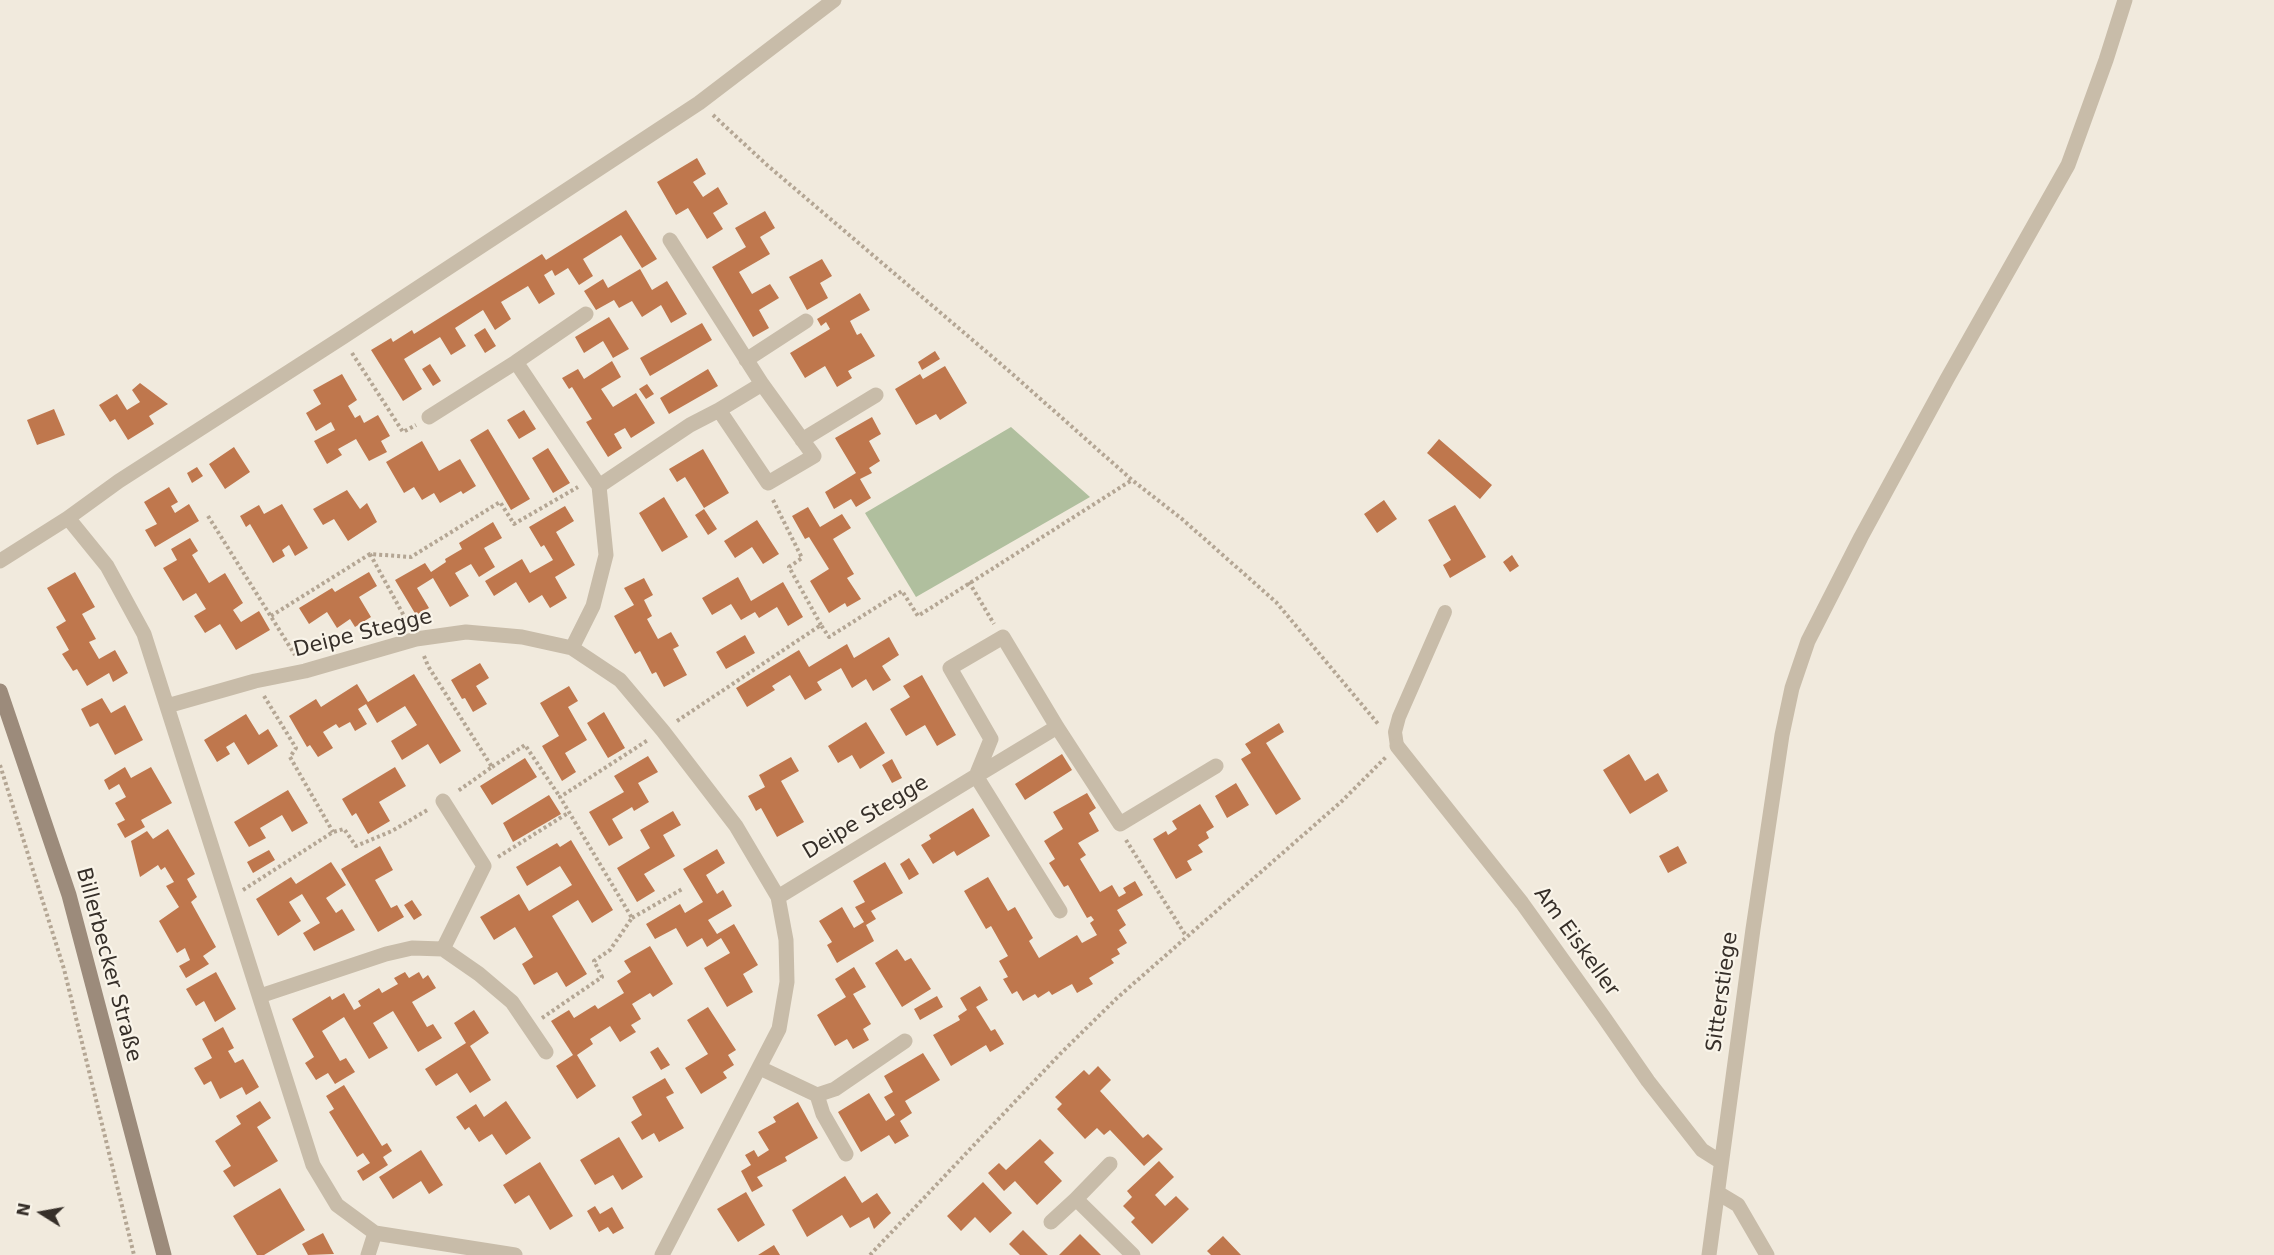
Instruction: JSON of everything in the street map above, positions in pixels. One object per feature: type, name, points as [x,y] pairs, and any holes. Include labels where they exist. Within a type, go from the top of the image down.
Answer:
[{"type":"main road","name":"Billerbecker Straße","points":[[0,691],[69,895],[164,1255]]},
{"type":"street","points":[[0,561],[699,103],[834,0]]},
{"type":"street","name":"Sitterstiege","points":[[1709,1255],[1782,735],[1792,688],[1808,641],[1861,537],[1935,400],[2068,165],[2125,0]]},
{"type":"street","points":[[670,240],[746,360],[814,456],[768,483],[718,410]]},
{"type":"street","points":[[429,417],[586,314]]},
{"type":"street","points":[[746,360],[806,321]]},
{"type":"street","points":[[516,362],[599,486],[606,555],[593,606],[572,648]]},
{"type":"street","points":[[599,486],[690,425],[762,384]]},
{"type":"street","points":[[802,440],[876,395]]},
{"type":"street","points":[[68,518],[107,566],[144,634],[314,1165],[337,1205],[375,1233],[515,1255]]},
{"type":"street","name":"Deipe Stegge","points":[[167,706],[255,681],[305,671],[416,639],[466,632],[522,637],[572,648],[620,680],[663,731],[736,826],[778,897],[786,940],[787,982],[779,1029],[662,1255]]},
{"type":"street","points":[[1060,911],[976,776],[992,739],[950,668],[1003,637],[1057,728],[1120,824],[1216,766]]},
{"type":"street","name":"Deipe Stegge","points":[[778,897],[1057,728]]},
{"type":"street","name":"Am Eiskeller","points":[[1397,746],[1522,903],[1648,1081],[1702,1150],[1721,1162]]},
{"type":"street","points":[[443,801],[484,866],[443,949]]},
{"type":"street","points":[[260,996],[386,954],[412,948],[443,949],[479,974],[512,1002],[546,1052]]},
{"type":"street","points":[[760,1068],[817,1095],[835,1089],[905,1041]]},
{"type":"street","points":[[817,1095],[823,1114],[846,1154]]},
{"type":"street","points":[[1051,1222],[1110,1164]]},
{"type":"street","points":[[1718,1193],[1738,1205],[1767,1255]]},
{"type":"street","points":[[1076,1199],[1133,1255]]},
{"type":"street","points":[[368,1255],[375,1233]]},
{"type":"lane","points":[[1397,746],[1395,732],[1399,717],[1445,612]]},
{"type":"path","points":[[699,103],[767,165],[983,348],[1132,480],[1182,519],[1276,603],[1397,746],[1342,801],[1186,936],[1060,1054],[870,1255]]},
{"type":"path","points":[[343,337],[404,432],[429,417]]},
{"type":"path","points":[[768,483],[776,508],[802,558],[789,567],[830,637],[902,591],[918,616],[1132,480]]},
{"type":"path","points":[[271,616],[370,554],[411,557],[500,502],[514,524],[579,487],[599,486]]},
{"type":"path","points":[[208,516],[305,671]]},
{"type":"path","points":[[370,554],[428,666],[492,767]]},
{"type":"path","points":[[969,582],[1003,637]]},
{"type":"path","points":[[560,797],[821,625]]},
{"type":"path","points":[[255,681],[296,748],[290,757],[333,832]]},
{"type":"path","points":[[230,898],[333,832],[344,829],[356,846],[392,831],[443,801],[525,746],[560,797],[632,918]]},
{"type":"path","points":[[0,765],[64,969],[134,1255]]},
{"type":"path","points":[[484,866],[568,813]]},
{"type":"path","points":[[1120,824],[1123,835],[1186,936]]},
{"type":"path","points":[[530,1026],[602,977],[594,961],[610,950],[632,918],[684,888]]},
{"type":"green space","points":[[1011,427],[1090,497],[916,597],[865,513]]},
{"type":"building","points":[[697,158],[706,174],[693,182],[703,197],[718,187],[728,204],[713,213],[723,229],[707,239],[688,208],[676,215],[657,182]]},
{"type":"building","points":[[626,210],[657,259],[642,268],[621,235],[583,259],[593,276],[579,285],[568,268],[555,276],[552,270],[544,275],[555,294],[539,304],[528,286],[501,302],[511,319],[495,330],[483,310],[455,328],[466,346],[451,355],[440,337],[404,359],[422,389],[403,401],[371,350],[391,338],[393,342],[412,330],[414,334],[542,254],[546,260]]},
{"type":"building","points":[[765,211],[775,228],[760,237],[770,254],[739,272],[752,294],[770,284],[779,298],[759,310],[769,328],[753,337],[712,267],[746,247],[735,228]]},
{"type":"building","points":[[822,259],[832,276],[820,283],[828,298],[807,310],[789,277]]},
{"type":"building","points":[[640,269],[652,290],[667,281],[687,314],[671,323],[661,305],[642,317],[632,301],[619,308],[614,300],[596,310],[584,291],[603,279],[608,288]]},
{"type":"building","points":[[860,293],[870,310],[850,321],[857,335],[861,333],[875,356],[848,371],[852,378],[837,387],[825,366],[805,378],[790,353],[830,329],[826,322],[821,326],[817,319]]},
{"type":"building","points":[[609,317],[629,349],[613,358],[603,341],[584,353],[575,337]]},
{"type":"building","points":[[702,323],[712,340],[650,376],[640,358]]},
{"type":"building","points":[[485,328],[496,346],[485,353],[474,335]]},
{"type":"building","points":[[935,351],[940,359],[922,370],[918,362]]},
{"type":"building","points":[[612,361],[621,377],[601,389],[613,407],[636,393],[655,423],[631,438],[625,428],[614,434],[622,448],[608,457],[586,422],[592,419],[572,387],[569,389],[562,378],[578,369],[584,379]]},
{"type":"building","points":[[430,364],[441,381],[433,386],[422,369]]},
{"type":"building","points":[[945,366],[967,403],[940,420],[936,414],[916,425],[895,389],[920,374],[923,379]]},
{"type":"building","points":[[708,369],[718,386],[669,414],[660,398]]},
{"type":"building","points":[[342,374],[357,400],[348,406],[355,418],[360,415],[364,423],[378,415],[390,436],[381,441],[387,452],[369,461],[356,439],[338,449],[342,455],[327,464],[314,441],[335,430],[331,422],[316,431],[306,413],[321,404],[313,390]]},
{"type":"building","points":[[140,383],[168,404],[149,416],[154,424],[128,440],[115,419],[110,422],[99,405],[117,394],[127,410],[140,402],[132,390]]},
{"type":"building","points":[[647,384],[654,394],[646,399],[639,389]]},
{"type":"building","points":[[54,409],[65,435],[37,445],[27,420]]},
{"type":"building","points":[[524,410],[536,429],[519,439],[507,420]]},
{"type":"building","points":[[872,417],[881,434],[869,441],[880,461],[869,468],[872,473],[860,479],[871,498],[856,507],[851,499],[834,509],[825,492],[856,473],[835,438]]},
{"type":"building","points":[[488,429],[530,499],[511,510],[470,440]]},
{"type":"building","points":[[1439,439],[1492,485],[1480,499],[1427,453]]},
{"type":"building","points":[[422,441],[439,471],[460,459],[476,486],[463,494],[461,491],[440,503],[434,493],[422,500],[414,487],[404,493],[386,462]]},
{"type":"building","points":[[234,447],[250,472],[225,489],[209,464]]},
{"type":"building","points":[[548,448],[570,483],[553,493],[532,458]]},
{"type":"building","points":[[703,449],[729,493],[704,508],[685,477],[677,482],[669,469]]},
{"type":"building","points":[[197,467],[203,476],[192,483],[187,473]]},
{"type":"building","points":[[169,487],[178,502],[171,506],[175,513],[189,504],[199,521],[155,547],[145,530],[157,524],[144,502]]},
{"type":"building","points":[[347,490],[360,509],[367,503],[377,522],[348,541],[334,519],[323,525],[313,509]]},
{"type":"building","points":[[664,497],[688,537],[662,552],[639,513]]},
{"type":"building","points":[[1384,500],[1397,519],[1377,533],[1364,514]]},
{"type":"building","points":[[282,504],[308,548],[295,556],[289,545],[282,550],[285,556],[273,563],[250,524],[246,527],[240,516],[259,505],[264,514]]},
{"type":"building","points":[[1455,505],[1486,557],[1450,578],[1443,565],[1451,560],[1428,520]]},
{"type":"building","points":[[565,506],[574,521],[556,532],[575,565],[555,577],[567,598],[550,608],[542,595],[529,603],[516,582],[494,596],[485,581],[522,559],[530,573],[553,560],[544,545],[541,547],[529,527]]},
{"type":"building","points":[[808,507],[820,527],[842,514],[851,528],[833,539],[854,574],[847,578],[861,599],[847,607],[845,603],[829,613],[810,581],[829,569],[809,537],[805,539],[792,516]]},
{"type":"building","points":[[704,509],[717,529],[708,535],[695,515]]},
{"type":"building","points":[[757,520],[779,554],[763,564],[752,547],[735,558],[724,541]]},
{"type":"building","points":[[493,522],[502,538],[484,548],[495,567],[479,577],[471,564],[455,573],[469,596],[450,607],[433,578],[417,588],[429,608],[416,615],[395,580],[425,563],[431,572],[446,562],[445,559],[462,549],[459,543]]},
{"type":"building","points":[[190,538],[198,551],[192,555],[209,583],[225,573],[243,603],[233,610],[241,622],[259,611],[270,630],[236,650],[220,624],[205,633],[194,616],[206,609],[196,593],[183,601],[163,568],[177,560],[171,549]]},
{"type":"building","points":[[1512,555],[1519,566],[1510,572],[1503,562]]},
{"type":"building","points":[[75,572],[95,607],[82,614],[96,639],[89,642],[99,659],[115,650],[128,673],[113,682],[109,673],[87,686],[77,669],[73,671],[62,654],[69,650],[56,627],[66,621],[47,588]]},
{"type":"building","points":[[369,572],[377,586],[359,597],[371,617],[355,627],[350,619],[337,628],[327,612],[309,624],[299,608],[332,588],[335,592]]},
{"type":"building","points":[[738,577],[751,601],[783,582],[803,617],[788,626],[777,607],[759,618],[755,612],[741,620],[731,604],[712,615],[702,598]]},
{"type":"building","points":[[644,578],[653,595],[644,600],[652,616],[647,619],[658,639],[671,632],[679,646],[673,649],[687,675],[664,687],[656,672],[652,674],[640,651],[635,654],[614,616],[634,605],[624,588]]},
{"type":"building","points":[[745,635],[755,653],[726,669],[716,652]]},
{"type":"building","points":[[889,637],[899,655],[882,666],[891,680],[873,691],[866,679],[852,688],[841,668],[817,682],[822,690],[805,700],[790,675],[772,686],[775,690],[747,707],[736,688],[799,650],[809,667],[847,644],[854,658]]},
{"type":"building","points":[[480,663],[489,678],[476,686],[487,704],[473,712],[451,680]]},
{"type":"building","points":[[414,674],[461,751],[440,764],[428,744],[402,760],[391,741],[417,725],[405,706],[377,723],[366,704],[358,709],[367,724],[355,731],[350,722],[339,728],[336,724],[323,732],[333,748],[318,757],[310,745],[307,747],[289,716],[316,699],[321,707],[357,684],[368,702]]},
{"type":"building","points":[[922,675],[956,735],[937,746],[925,725],[906,736],[890,709],[910,697],[903,686]]},
{"type":"building","points":[[569,686],[578,701],[568,707],[587,740],[565,753],[576,772],[562,781],[542,746],[559,736],[540,703]]},
{"type":"building","points":[[102,698],[111,713],[125,705],[143,740],[115,755],[98,723],[90,727],[81,709]]},
{"type":"building","points":[[604,712],[625,748],[608,758],[587,723]]},
{"type":"building","points":[[246,714],[259,735],[268,729],[278,746],[248,765],[234,742],[226,747],[230,754],[217,762],[204,740]]},
{"type":"building","points":[[866,722],[885,753],[860,769],[852,755],[838,763],[828,746]]},
{"type":"building","points":[[1279,723],[1284,732],[1266,743],[1301,799],[1276,815],[1241,759],[1251,753],[1245,744]]},
{"type":"building","points":[[1062,754],[1072,770],[1025,800],[1015,784]]},
{"type":"building","points":[[1629,754],[1645,781],[1658,773],[1668,791],[1630,814],[1603,770]]},
{"type":"building","points":[[648,756],[658,772],[638,783],[649,802],[634,811],[632,807],[612,819],[623,838],[609,846],[589,812],[624,792],[614,776]]},
{"type":"building","points":[[791,757],[799,771],[781,781],[804,822],[777,837],[761,808],[756,811],[748,796],[765,787],[759,775]]},
{"type":"building","points":[[525,758],[537,777],[492,805],[480,786]]},
{"type":"building","points":[[892,759],[902,778],[892,783],[882,765]]},
{"type":"building","points":[[125,767],[131,778],[151,767],[172,803],[141,820],[145,827],[125,838],[117,824],[125,820],[115,803],[126,797],[119,784],[109,790],[104,780]]},
{"type":"building","points":[[395,767],[406,786],[379,802],[390,821],[368,834],[356,813],[352,816],[342,799]]},
{"type":"building","points":[[1236,783],[1249,805],[1227,818],[1215,796]]},
{"type":"building","points":[[288,790],[308,823],[292,832],[282,815],[260,828],[266,838],[249,847],[234,822]]},
{"type":"building","points":[[1087,793],[1096,808],[1089,813],[1099,831],[1078,843],[1086,855],[1080,859],[1100,892],[1112,885],[1119,897],[1126,893],[1123,888],[1135,881],[1143,895],[1117,910],[1126,925],[1119,930],[1127,943],[1117,949],[1120,954],[1111,959],[1114,963],[1089,978],[1093,984],[1077,993],[1072,984],[1052,995],[1049,991],[1038,998],[1035,994],[1023,1001],[1017,991],[1012,994],[1003,979],[1008,977],[999,961],[1008,956],[991,926],[986,929],[964,891],[988,877],[1008,911],[1015,907],[1033,938],[1029,941],[1039,958],[1077,935],[1082,943],[1097,935],[1090,923],[1094,920],[1091,916],[1087,918],[1068,885],[1064,887],[1049,863],[1055,859],[1044,841],[1063,829],[1053,812]]},
{"type":"building","points":[[549,795],[561,814],[513,842],[503,823]]},
{"type":"building","points":[[1200,804],[1214,827],[1206,832],[1209,838],[1198,845],[1203,852],[1187,861],[1192,870],[1176,879],[1153,839],[1166,831],[1168,835],[1177,829],[1172,821]]},
{"type":"building","points":[[973,808],[990,836],[957,856],[954,851],[933,864],[921,845],[931,839],[929,835]]},
{"type":"building","points":[[673,811],[681,825],[663,835],[675,856],[644,874],[655,891],[637,902],[617,868],[650,848],[640,830]]},
{"type":"building","points":[[168,829],[195,874],[187,879],[197,897],[191,902],[216,947],[203,956],[209,964],[186,978],[179,966],[190,960],[185,948],[177,953],[159,921],[179,907],[166,886],[174,882],[165,867],[161,870],[158,865],[140,877],[131,841],[147,831],[153,839]]},
{"type":"building","points":[[571,840],[613,910],[592,923],[578,900],[552,916],[587,974],[566,987],[557,972],[534,985],[522,964],[533,957],[515,927],[494,940],[480,917],[519,894],[529,911],[572,885],[560,866],[527,886],[516,867],[557,843],[560,847]]},
{"type":"building","points":[[380,846],[393,870],[375,880],[391,908],[397,905],[404,917],[378,932],[341,869]]},
{"type":"building","points":[[1678,846],[1687,863],[1668,873],[1659,856]]},
{"type":"building","points":[[717,849],[725,863],[706,875],[717,894],[723,890],[732,906],[708,920],[717,934],[734,924],[758,965],[743,974],[753,992],[727,1007],[704,968],[730,953],[721,938],[707,947],[702,938],[687,947],[676,928],[655,939],[646,924],[680,904],[685,913],[703,902],[683,869]]},
{"type":"building","points":[[269,850],[275,860],[253,873],[247,862]]},
{"type":"building","points":[[909,858],[919,874],[909,880],[900,864]]},
{"type":"building","points":[[331,862],[346,885],[326,898],[336,913],[342,909],[355,930],[314,951],[303,933],[320,923],[302,894],[289,902],[301,921],[278,936],[256,899],[291,877],[296,884]]},
{"type":"building","points":[[885,862],[903,893],[871,911],[876,919],[866,925],[874,941],[837,963],[827,945],[832,942],[819,921],[842,907],[854,928],[864,922],[855,907],[865,902],[853,881]]},
{"type":"building","points":[[412,900],[422,915],[414,920],[404,905]]},
{"type":"building","points":[[650,946],[673,984],[653,997],[650,993],[632,1004],[641,1019],[631,1025],[636,1032],[620,1042],[610,1026],[590,1039],[593,1044],[577,1055],[596,1086],[577,1099],[556,1066],[573,1055],[551,1021],[569,1010],[574,1018],[595,1005],[598,1009],[624,993],[617,981],[631,972],[624,961]]},
{"type":"building","points":[[897,949],[905,961],[911,958],[931,989],[902,1007],[875,963]]},
{"type":"building","points":[[854,967],[866,987],[853,994],[871,1024],[863,1029],[869,1040],[853,1049],[847,1039],[835,1046],[817,1015],[846,997],[835,979]]},
{"type":"building","points":[[216,972],[236,1009],[215,1022],[204,1001],[196,1006],[186,989]]},
{"type":"building","points":[[405,972],[409,978],[419,972],[423,979],[428,975],[436,988],[412,1002],[427,1027],[433,1024],[442,1038],[418,1052],[393,1011],[373,1023],[388,1048],[369,1059],[344,1017],[322,1031],[340,1061],[346,1058],[355,1072],[335,1084],[328,1073],[316,1080],[305,1063],[314,1057],[292,1019],[330,996],[332,1000],[344,993],[354,1010],[361,1006],[358,1001],[379,988],[382,993],[398,984],[394,978]]},
{"type":"building","points":[[980,986],[988,1000],[976,1007],[991,1031],[995,1029],[1004,1044],[990,1052],[986,1045],[951,1066],[933,1035],[960,1020],[958,1016],[967,1010],[960,998]]},
{"type":"building","points":[[937,996],[943,1007],[920,1020],[914,1009]]},
{"type":"building","points":[[708,1007],[736,1050],[728,1055],[734,1065],[723,1072],[727,1078],[701,1094],[685,1068],[708,1054],[687,1020]]},
{"type":"building","points":[[474,1010],[489,1033],[470,1046],[491,1080],[470,1093],[457,1073],[436,1086],[425,1069],[466,1043],[454,1023]]},
{"type":"building","points":[[223,1027],[234,1048],[228,1051],[235,1063],[243,1059],[259,1087],[246,1095],[242,1087],[220,1099],[211,1081],[204,1085],[194,1068],[212,1058],[202,1039]]},
{"type":"building","points":[[658,1047],[670,1065],[661,1070],[650,1052]]},
{"type":"building","points":[[923,1053],[940,1080],[905,1101],[912,1113],[900,1121],[909,1136],[895,1144],[889,1135],[861,1152],[838,1112],[869,1093],[886,1121],[895,1115],[884,1097],[893,1092],[884,1076]]},
{"type":"building","points":[[1098,1066],[1111,1080],[1100,1091],[1143,1138],[1148,1134],[1163,1149],[1144,1166],[1110,1130],[1104,1135],[1097,1128],[1085,1139],[1057,1109],[1062,1104],[1055,1097],[1084,1070],[1089,1075]]},
{"type":"building","points":[[665,1078],[674,1093],[666,1097],[684,1128],[659,1142],[654,1133],[642,1140],[631,1122],[642,1115],[632,1097]]},
{"type":"building","points":[[344,1085],[382,1146],[387,1143],[392,1151],[383,1157],[388,1165],[363,1181],[357,1171],[370,1163],[363,1153],[357,1157],[329,1112],[334,1109],[326,1096]]},
{"type":"building","points":[[260,1101],[271,1118],[257,1127],[278,1161],[234,1187],[223,1171],[231,1166],[215,1141],[241,1124],[236,1116]]},
{"type":"building","points":[[506,1101],[531,1138],[506,1155],[492,1134],[479,1142],[469,1127],[465,1130],[456,1117],[476,1104],[484,1117]]},
{"type":"building","points":[[798,1102],[818,1138],[785,1157],[787,1161],[757,1177],[763,1186],[752,1192],[741,1171],[751,1165],[745,1155],[754,1150],[758,1157],[769,1150],[758,1132],[776,1122],[773,1117]]},
{"type":"building","points":[[619,1137],[643,1177],[622,1190],[613,1175],[595,1185],[580,1160]]},
{"type":"building","points":[[1040,1139],[1054,1153],[1044,1162],[1062,1181],[1037,1205],[1015,1181],[1004,1191],[988,1173],[999,1163],[1006,1170]]},
{"type":"building","points":[[421,1150],[443,1185],[429,1194],[421,1181],[393,1199],[379,1177]]},
{"type":"building","points":[[1159,1161],[1174,1177],[1155,1195],[1165,1206],[1176,1196],[1189,1209],[1152,1244],[1131,1222],[1135,1218],[1123,1206],[1132,1197],[1127,1191]]},
{"type":"building","points":[[540,1162],[573,1216],[550,1230],[529,1195],[515,1204],[503,1185]]},
{"type":"building","points":[[845,1176],[862,1203],[877,1193],[891,1213],[874,1229],[869,1217],[850,1228],[842,1215],[807,1237],[792,1210]]},
{"type":"building","points":[[983,1182],[1012,1213],[990,1233],[975,1217],[961,1231],[947,1216]]},
{"type":"building","points":[[280,1188],[305,1230],[264,1255],[257,1255],[233,1216]]},
{"type":"building","points":[[746,1192],[765,1225],[738,1242],[717,1209]]},
{"type":"building","points":[[595,1206],[600,1214],[612,1207],[624,1228],[613,1234],[608,1227],[599,1232],[587,1211]]},
{"type":"building","points":[[1023,1230],[1048,1255],[1020,1255],[1009,1244]]},
{"type":"building","points":[[323,1233],[334,1254],[308,1255],[302,1244]]},
{"type":"building","points":[[1080,1234],[1101,1255],[1059,1255]]},
{"type":"building","points":[[1223,1236],[1241,1255],[1211,1255],[1207,1251]]},
{"type":"building","points":[[774,1245],[780,1255],[758,1255]]}]
